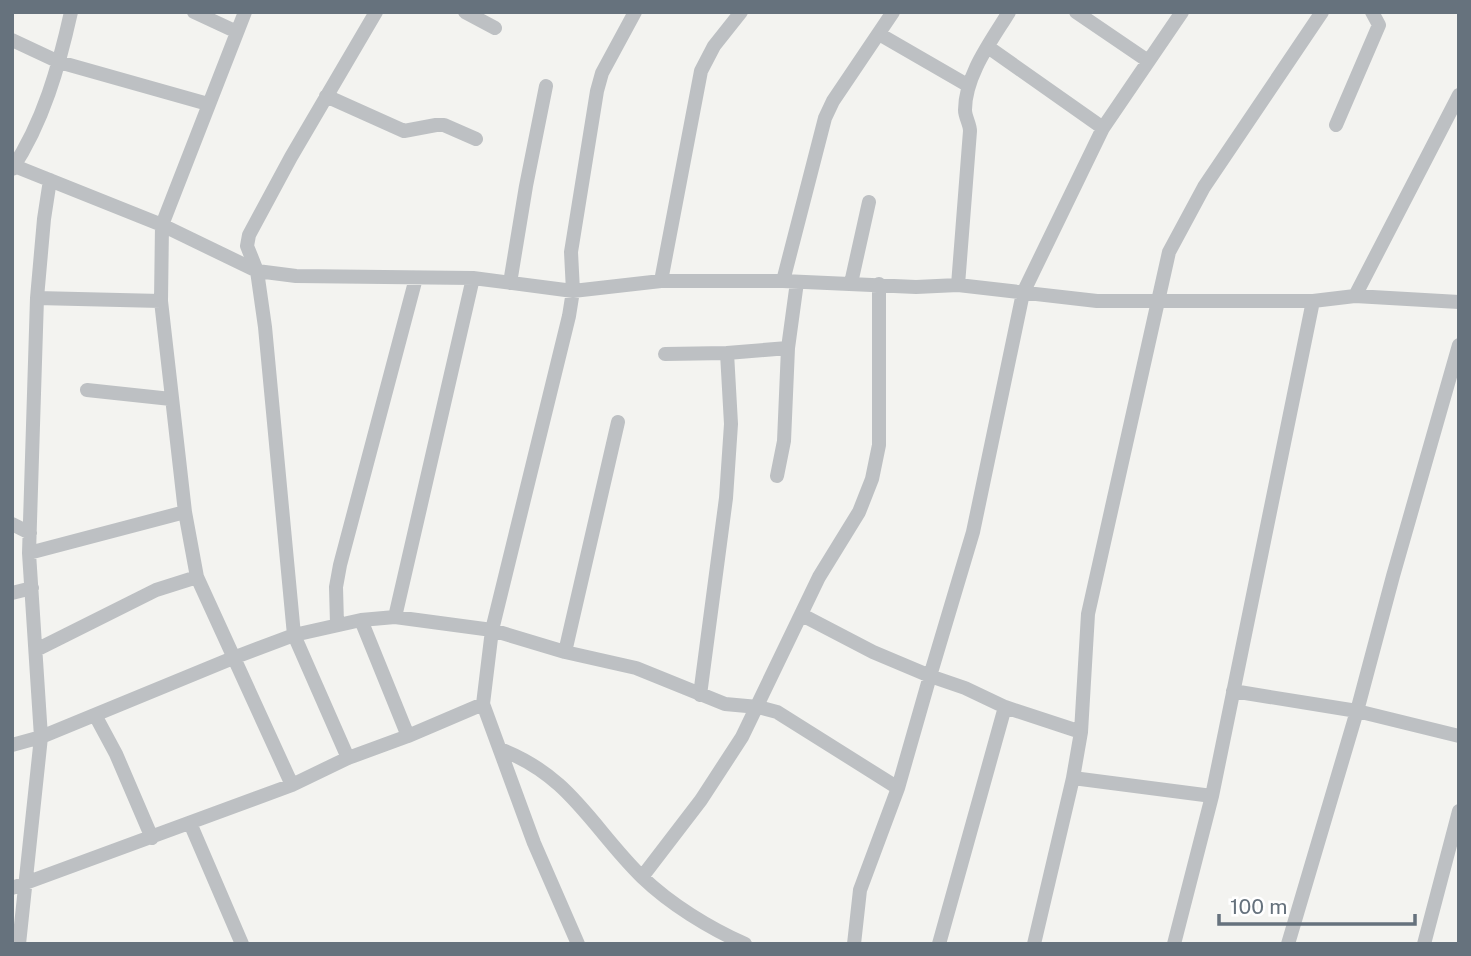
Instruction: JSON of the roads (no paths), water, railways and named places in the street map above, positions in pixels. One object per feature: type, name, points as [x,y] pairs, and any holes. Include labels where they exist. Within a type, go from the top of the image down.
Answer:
[{"type":"street","points":[[71,12],[59,62],[40,113],[13,167],[162,225],[257,271],[296,276],[473,278],[573,291],[661,281],[790,281],[916,287],[958,285],[1097,301],[1313,301],[1355,296],[1459,302]]},
{"type":"street","points":[[194,12],[237,32]]},
{"type":"street","points":[[244,12],[162,225],[161,301],[185,512],[197,578],[292,785]]},
{"type":"street","points":[[465,12],[495,28]]},
{"type":"street","points":[[578,944],[534,843],[483,704],[492,630],[569,316],[573,291],[571,252],[597,91],[602,73],[635,12]]},
{"type":"street","points":[[661,281],[701,71],[714,46],[741,12]]},
{"type":"street","points":[[777,476],[784,441],[790,281],[825,118],[833,101],[893,12]]},
{"type":"street","points":[[958,285],[970,131],[965,110],[969,86],[1009,12]]},
{"type":"street","points":[[1076,12],[1148,61]]},
{"type":"street","points":[[854,944],[860,890],[898,788],[972,532],[1023,293],[1103,128],[1182,12]]},
{"type":"street","points":[[1034,944],[1073,778],[1081,732],[1088,614],[1169,252],[1204,187],[1322,12]]},
{"type":"street","points":[[1336,125],[1379,25],[1372,12]]},
{"type":"street","points":[[348,758],[293,635],[265,327],[257,271],[247,246],[249,235],[372,14]]},
{"type":"street","points":[[880,34],[969,86]]},
{"type":"street","points":[[12,40],[59,62],[208,104]]},
{"type":"street","points":[[988,47],[1103,128]]},
{"type":"street","points":[[510,282],[546,86]]},
{"type":"street","points":[[1355,296],[1459,94]]},
{"type":"street","points":[[326,96],[404,131],[444,125],[476,139]]},
{"type":"street","points":[[19,944],[19,886],[41,737],[29,553],[37,298],[50,180]]},
{"type":"street","points":[[851,283],[869,202]]},
{"type":"street","points":[[337,624],[336,587],[340,565],[416,278]]},
{"type":"street","points":[[396,617],[473,278]]},
{"type":"street","points":[[642,877],[701,800],[742,737],[819,577],[859,512],[872,480],[879,445],[878,284]]},
{"type":"street","points":[[37,298],[161,301]]},
{"type":"street","points":[[1174,944],[1212,796],[1313,301]]},
{"type":"street","points":[[1288,944],[1357,711],[1459,345]]},
{"type":"street","points":[[666,354],[727,354],[788,348]]},
{"type":"street","points":[[700,695],[726,498],[730,424],[727,354]]},
{"type":"street","points":[[87,390],[171,399]]},
{"type":"street","points":[[565,652],[618,422]]},
{"type":"street","points":[[29,553],[185,512]]},
{"type":"street","points":[[12,524],[30,533]]},
{"type":"street","points":[[36,650],[156,590],[197,578]]},
{"type":"street","points":[[12,593],[32,587]]},
{"type":"street","points":[[802,615],[873,652],[930,676],[965,688],[1005,707],[1081,732]]},
{"type":"street","points":[[12,745],[41,737],[233,657],[293,635],[337,624],[396,617],[492,630],[565,652],[636,668],[725,704],[758,707],[786,717],[898,788]]},
{"type":"street","points":[[361,620],[408,736]]},
{"type":"street","points":[[1233,691],[1357,711],[1459,736]]},
{"type":"street","points":[[19,886],[292,785],[348,758],[483,704]]},
{"type":"street","points":[[939,944],[1005,707]]},
{"type":"street","points":[[95,715],[116,754],[152,838]]},
{"type":"street","points":[[500,750],[522,757],[549,774],[570,794],[642,877],[670,901],[746,944]]},
{"type":"street","points":[[1073,778],[1212,796]]},
{"type":"street","points":[[1424,944],[1459,811]]},
{"type":"street","points":[[190,822],[242,944]]}]
